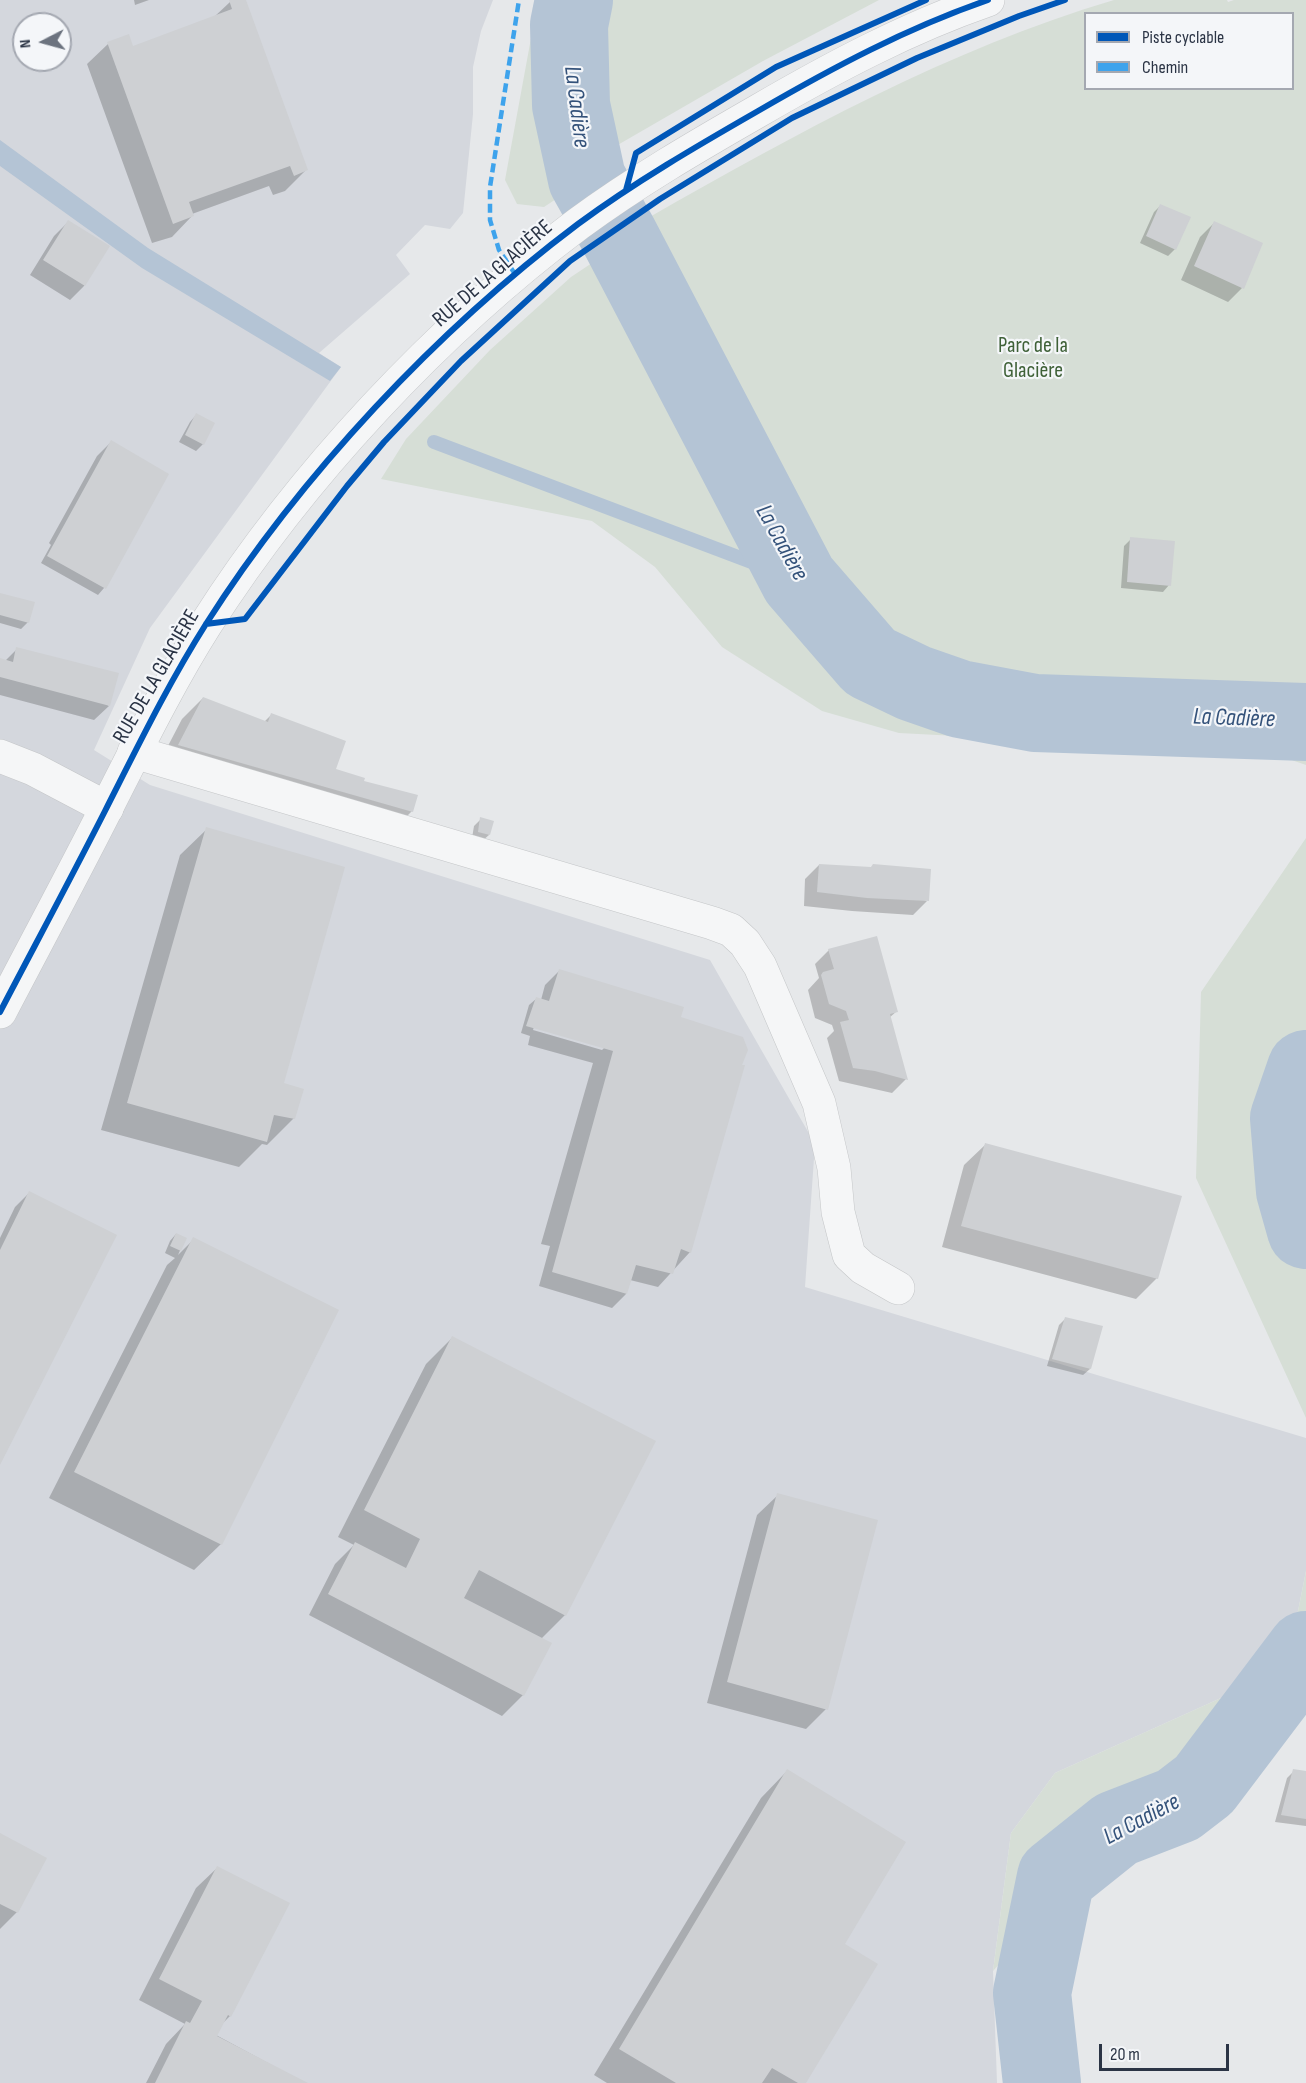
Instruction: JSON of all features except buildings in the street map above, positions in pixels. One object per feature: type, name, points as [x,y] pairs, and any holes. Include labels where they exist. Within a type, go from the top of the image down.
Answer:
[{"type":"street","name":"RUE DE LA GLACIÈRE","points":[[0,1012],[134,752],[206,624],[275,526],[347,439],[419,363],[515,274],[579,223],[626,190],[800,86],[859,55],[920,26],[988,0]]},
{"type":"street","points":[[134,752],[730,930],[745,943],[760,966],[819,1103],[834,1168],[838,1212],[849,1255],[863,1268],[898,1288]]},
{"type":"street","points":[[0,756],[33,769],[107,808]]},
{"type":"shaded area","points":[[0,0],[493,0],[481,31],[473,67],[473,114],[463,213],[450,229],[425,225],[396,255],[410,274],[319,353],[341,367],[150,628],[94,750],[150,785],[710,960],[815,1144],[805,1287],[1306,1438],[1306,1571],[1297,1616],[1232,1693],[1055,1773],[1011,1833],[993,1971],[997,2083],[0,2083]]},
{"type":"green space","points":[[538,0],[879,0],[763,61],[609,150],[609,164],[544,207],[517,204],[505,180]]},
{"type":"green space","name":"Parc de la Glacière","points":[[1114,0],[1227,0],[1228,2],[1234,0],[1306,0],[1306,765],[1277,755],[899,733],[822,711],[722,647],[655,567],[592,521],[381,479],[406,439],[490,350],[571,277],[595,261],[596,248],[643,216],[648,218],[817,125],[933,68],[993,43]]},
{"type":"green space","points":[[1306,838],[1306,1418],[1196,1178],[1201,992]]},
{"type":"green space","points":[[1306,1571],[1306,1704],[1232,1812],[1092,1859],[993,1971],[1011,1833],[1055,1773],[1232,1693],[1297,1616]]},
{"type":"water","points":[[0,140],[148,248],[341,367],[330,381],[142,268],[0,166]]},
{"type":"waterway","name":"La Cadière","points":[[574,0],[569,25],[571,105],[587,179],[799,580],[870,662],[914,683],[960,699],[1035,713],[1306,722]]},
{"type":"waterway","points":[[434,442],[799,580]]},
{"type":"waterway","name":"La Cadière","points":[[1306,1069],[1289,1118],[1295,1191],[1306,1230]]},
{"type":"waterway","name":"La Cadière","points":[[1042,2083],[1032,1993],[1056,1877],[1116,1829],[1178,1805],[1204,1785],[1306,1650]]},
{"type":"marked path","points":[[515,274],[499,250],[490,220],[490,187],[519,0]]},
{"type":"cycle path","points":[[626,190],[636,153],[776,67],[926,0]]},
{"type":"cycle path","points":[[0,1012],[153,716],[206,624],[243,568],[328,460],[423,358],[525,266],[578,224],[644,179],[735,124],[842,64],[928,23],[988,0]]},
{"type":"cycle path","points":[[206,624],[245,619],[347,486],[384,442],[461,361],[570,261],[660,199],[792,118],[917,58],[1019,16],[1065,0]]}]
